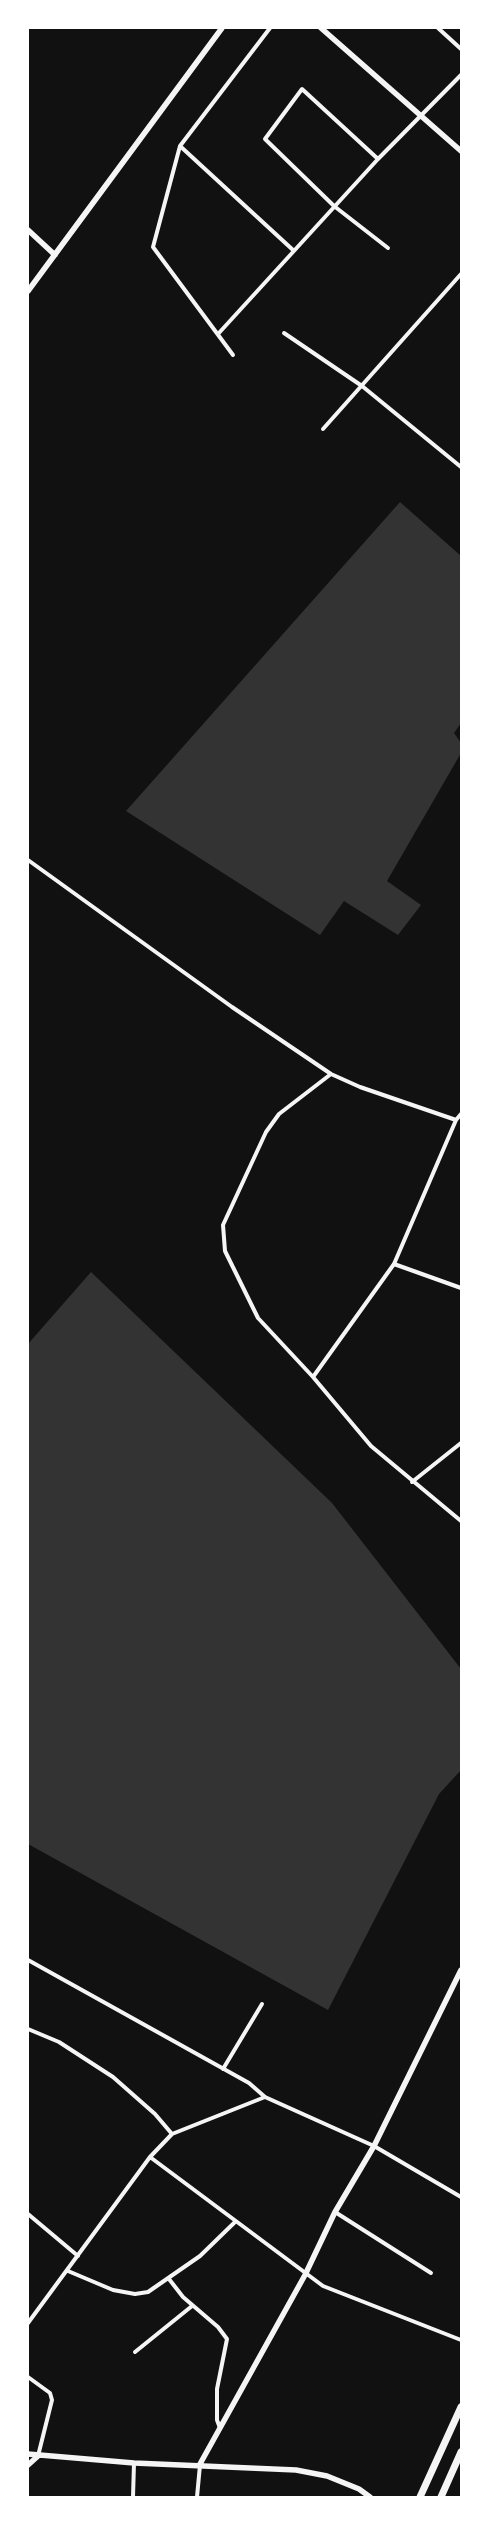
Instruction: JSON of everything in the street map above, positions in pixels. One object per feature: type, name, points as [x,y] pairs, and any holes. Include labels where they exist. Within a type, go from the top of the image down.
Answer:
[{"type":"main road","points":[[420,2497],[461,2407]]},
{"type":"main road","points":[[441,2497],[461,2452]]},
{"type":"street","points":[[28,291],[222,28]]},
{"type":"street","points":[[233,355],[153,247],[180,146],[270,28]]},
{"type":"street","points":[[321,28],[461,151]]},
{"type":"street","points":[[438,28],[461,49]]},
{"type":"street","points":[[218,334],[293,250],[378,159],[461,75]]},
{"type":"street","points":[[378,159],[302,89],[265,139],[334,206],[388,248]]},
{"type":"street","points":[[180,146],[293,250]]},
{"type":"street","points":[[28,230],[55,255]]},
{"type":"street","points":[[323,429],[461,274]]},
{"type":"street","points":[[284,333],[362,386],[461,467]]},
{"type":"street","points":[[28,860],[232,1007],[331,1074],[360,1087],[456,1120]]},
{"type":"street","points":[[331,1074],[279,1114],[266,1132],[223,1225],[225,1252],[258,1318],[313,1377],[370,1446],[461,1521]]},
{"type":"street","points":[[313,1377],[394,1264],[456,1120],[461,1114]]},
{"type":"street","points":[[394,1264],[461,1288]]},
{"type":"street","points":[[412,1482],[461,1443]]},
{"type":"street","points":[[28,1960],[249,2082],[265,2097],[374,2146],[461,2197]]},
{"type":"street","points":[[197,2497],[200,2464],[305,2275],[335,2212],[374,2146],[461,1970]]},
{"type":"street","points":[[223,2069],[262,2004]]},
{"type":"street","points":[[28,2029],[59,2042],[113,2077],[156,2114],[172,2134]]},
{"type":"street","points":[[28,2323],[68,2271],[150,2157],[172,2134],[265,2097]]},
{"type":"street","points":[[150,2157],[305,2275],[323,2286],[461,2340]]},
{"type":"street","points":[[335,2212],[430,2273]]},
{"type":"street","points":[[28,2214],[78,2256]]},
{"type":"street","points":[[68,2271],[113,2290],[135,2294],[148,2292],[169,2279],[200,2256],[235,2222]]},
{"type":"street","points":[[169,2279],[192,2306],[218,2327],[227,2339],[217,2389],[218,2420],[221,2428]]},
{"type":"street","points":[[135,2352],[192,2306]]},
{"type":"street","points":[[28,2376],[50,2393],[52,2400],[38,2456],[28,2465]]},
{"type":"street","points":[[28,2454],[134,2463],[200,2464],[296,2470],[327,2476],[370,2497]]},
{"type":"street","points":[[133,2497],[134,2463]]},
{"type":"shaded area","points":[[400,502],[461,556],[461,723],[454,733],[461,743],[461,753],[387,881],[421,905],[398,935],[344,901],[320,935],[126,811]]},
{"type":"shaded area","points":[[91,1272],[332,1503],[461,1669],[461,1770],[439,1794],[328,2010],[28,1844],[28,1344]]}]
